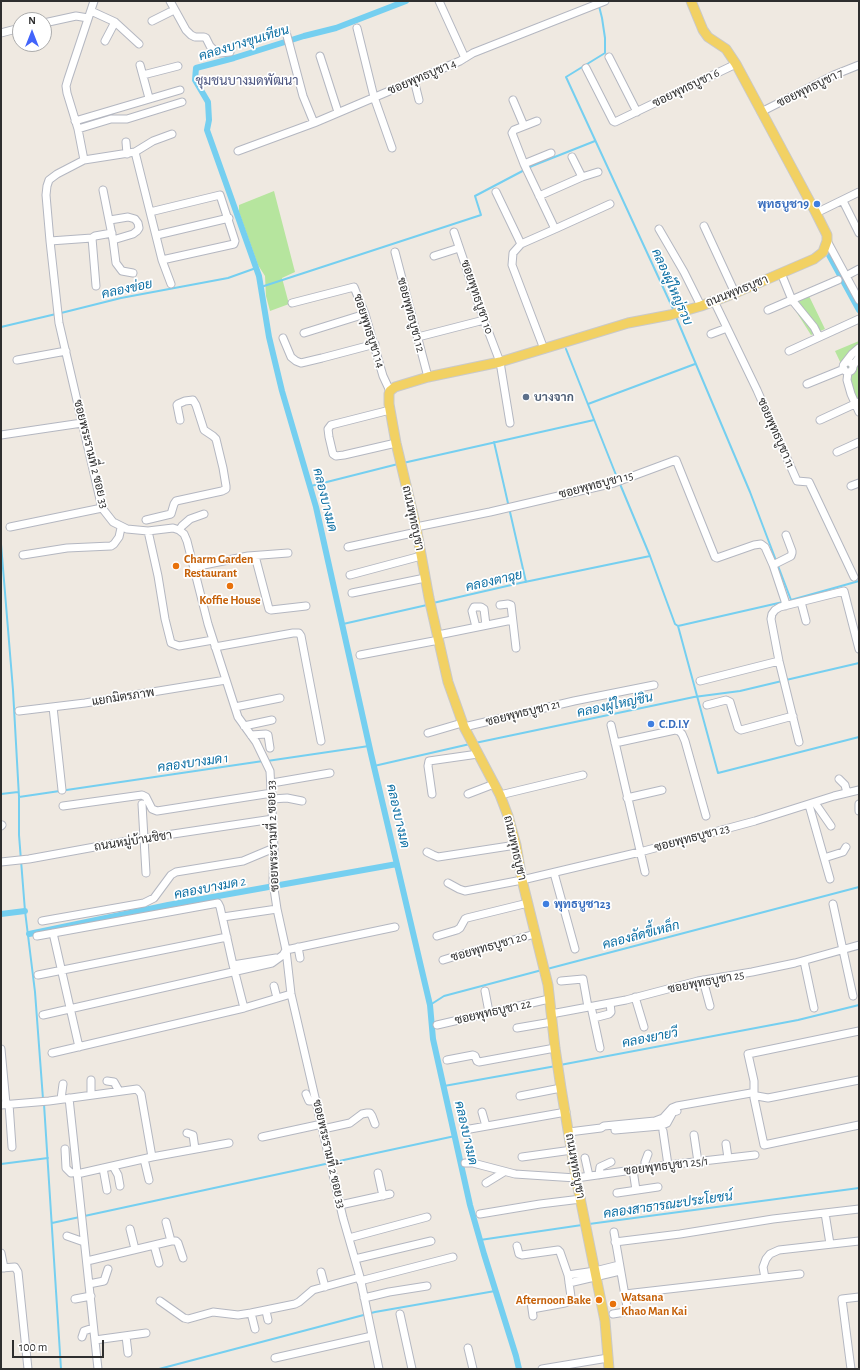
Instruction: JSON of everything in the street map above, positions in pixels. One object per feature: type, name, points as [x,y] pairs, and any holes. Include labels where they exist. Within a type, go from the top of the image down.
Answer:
[{"type":"main road","points":[[691,1],[702,30],[708,37],[726,49],[736,64],[825,230],[827,241]]},
{"type":"main road","name":"ถนนพุทธบูชา","points":[[609,1369],[605,1321],[576,1178],[557,1065],[548,984],[522,880],[516,845],[508,816],[500,794],[463,725],[448,682],[431,608],[416,529],[396,443],[389,404],[390,391],[395,387],[428,377],[500,362],[628,323],[701,306],[814,259],[823,252],[827,241]]},
{"type":"street","points":[[84,160],[76,121],[66,93],[66,86],[94,1]]},
{"type":"street","points":[[170,1],[174,10],[191,35],[195,37],[204,36],[216,52],[230,52]]},
{"type":"street","points":[[439,1],[465,58]]},
{"type":"street","name":"ซอยพุทธบูชา 4","points":[[238,151],[314,124],[338,112],[465,58],[473,53],[601,2]]},
{"type":"street","points":[[152,21],[174,10]]},
{"type":"street","points":[[52,21],[89,14],[115,22],[139,44]]},
{"type":"street","points":[[105,41],[115,22]]},
{"type":"street","points":[[358,28],[374,97],[392,148]]},
{"type":"street","points":[[1,32],[12,30]]},
{"type":"street","points":[[286,33],[303,96],[314,124]]},
{"type":"street","points":[[320,56],[338,112]]},
{"type":"street","points":[[609,56],[637,112]]},
{"type":"street","name":"ซอยพุทธบูชา 6","points":[[586,68],[614,121],[637,112],[736,64]]},
{"type":"street","points":[[140,65],[149,98]]},
{"type":"street","name":"ซอยพุทธบูชา 7","points":[[761,112],[834,75],[859,65]]},
{"type":"street","points":[[143,75],[178,66]]},
{"type":"street","points":[[414,80],[419,100]]},
{"type":"street","points":[[76,121],[180,90]]},
{"type":"street","points":[[513,100],[524,126]]},
{"type":"street","points":[[78,129],[111,119],[127,119],[182,102]]},
{"type":"street","points":[[537,121],[512,131],[512,133],[524,164],[555,228]]},
{"type":"street","name":"ซอยพระรามที่ 2 ซอย 33","points":[[121,528],[113,522],[102,508],[79,423],[56,304],[46,195],[47,186],[49,180],[57,174],[84,160],[135,152],[153,141],[172,134]]},
{"type":"street","points":[[126,142],[127,154]]},
{"type":"street","points":[[135,152],[143,187],[157,235],[162,260],[171,284]]},
{"type":"street","points":[[524,164],[552,153]]},
{"type":"street","points":[[572,157],[582,177]]},
{"type":"street","points":[[539,196],[582,177],[598,172]]},
{"type":"street","points":[[103,190],[113,236],[116,263],[122,271],[132,273]]},
{"type":"street","points":[[496,192],[521,244]]},
{"type":"street","points":[[816,213],[859,192]]},
{"type":"street","points":[[150,212],[220,195],[235,241],[234,244],[162,260]]},
{"type":"street","points":[[843,201],[859,233]]},
{"type":"street","points":[[544,349],[512,265],[513,253],[521,244],[610,204]]},
{"type":"street","points":[[50,240],[133,234],[139,228],[135,219],[128,217],[110,220]]},
{"type":"street","points":[[157,235],[228,218]]},
{"type":"street","points":[[704,226],[735,293]]},
{"type":"street","points":[[659,228],[701,306]]},
{"type":"street","name":"ซอยพุทธบูชา 10","points":[[454,232],[500,362],[510,423]]},
{"type":"street","points":[[92,238],[96,286]]},
{"type":"street","points":[[827,241],[859,300]]},
{"type":"street","points":[[434,256],[459,248]]},
{"type":"street","name":"ซอยพุทธบูชา 12","points":[[395,252],[428,377]]},
{"type":"street","points":[[846,276],[859,269]]},
{"type":"street","points":[[781,273],[792,300],[814,327],[819,338]]},
{"type":"street","points":[[768,310],[838,280]]},
{"type":"street","name":"ซอยพุทธบูชา 14","points":[[292,303],[353,286],[365,314],[383,376],[390,391]]},
{"type":"street","name":"ซอยพุทธบูชา 11","points":[[714,301],[757,390],[797,481],[809,482],[854,577]]},
{"type":"street","points":[[304,333],[365,314]]},
{"type":"street","points":[[789,351],[859,319]]},
{"type":"street","points":[[418,337],[484,320]]},
{"type":"street","points":[[711,334],[727,328]]},
{"type":"street","points":[[283,338],[291,357],[301,363],[374,344]]},
{"type":"street","points":[[859,348],[852,354],[848,368],[847,380],[851,394],[857,403],[859,412]]},
{"type":"street","points":[[17,360],[66,351]]},
{"type":"street","points":[[807,384],[848,368],[859,357]]},
{"type":"street","points":[[146,520],[170,514],[176,502],[222,492],[226,486],[216,439],[204,430],[193,400],[185,401],[177,405],[180,420]]},
{"type":"street","points":[[820,420],[857,403]]},
{"type":"street","points":[[390,410],[331,425],[328,429],[329,437],[333,454],[336,456],[396,443]]},
{"type":"street","points":[[1,435],[79,423]]},
{"type":"street","points":[[837,452],[859,442]]},
{"type":"street","name":"ซอยพุทธบูชา 15","points":[[348,547],[416,529],[617,482],[676,460],[715,557],[717,558],[761,544],[765,547],[773,565],[785,601],[785,606]]},
{"type":"street","points":[[852,486],[859,483]]},
{"type":"street","points":[[10,527],[102,508]]},
{"type":"street","name":"ซอยพระรามที่ 2 ซอย 33","points":[[170,514],[176,529],[182,532],[186,537],[214,643],[238,717],[265,757],[268,765],[272,783],[274,848],[273,882],[286,950],[291,994],[340,1205],[360,1279],[379,1369]]},
{"type":"street","points":[[24,555],[67,548],[111,546],[119,537],[121,528],[134,531],[176,529],[190,519],[204,514]]},
{"type":"street","points":[[148,531],[160,583],[165,619],[171,643],[179,646],[293,633],[299,634],[301,636],[321,741]]},
{"type":"street","points":[[773,565],[791,556],[792,551],[786,535]]},
{"type":"street","points":[[194,567],[248,556],[288,553]]},
{"type":"street","points":[[255,556],[269,609],[306,606]]},
{"type":"street","points":[[350,575],[421,556]]},
{"type":"street","points":[[352,594],[425,578]]},
{"type":"street","points":[[799,742],[779,661],[771,619],[775,610],[785,606],[844,591],[859,649]]},
{"type":"street","points":[[801,602],[806,621]]},
{"type":"street","points":[[500,605],[510,604],[516,648]]},
{"type":"street","points":[[476,627],[472,611],[474,607],[481,607],[484,609],[486,625]]},
{"type":"street","points":[[360,655],[439,638],[476,627],[512,620]]},
{"type":"street","points":[[700,681],[779,661]]},
{"type":"street","name":"แยกมิตรภาพ","points":[[18,711],[53,707],[226,680]]},
{"type":"street","name":"ซอยพุทธบูชา 21","points":[[428,733],[654,685]]},
{"type":"street","points":[[235,707],[280,698]]},
{"type":"street","points":[[707,705],[726,700],[730,702],[738,728],[740,730],[793,716]]},
{"type":"street","points":[[53,707],[62,790]]},
{"type":"street","points":[[244,726],[272,720]]},
{"type":"street","points":[[611,725],[645,872]]},
{"type":"street","points":[[615,743],[675,730],[679,731],[685,741],[706,816]]},
{"type":"street","points":[[251,735],[268,735],[270,748]]},
{"type":"street","points":[[432,794],[428,766],[429,761],[474,748]]},
{"type":"street","points":[[272,783],[330,773]]},
{"type":"street","points":[[500,794],[583,775]]},
{"type":"street","points":[[839,779],[845,785],[847,793]]},
{"type":"street","points":[[468,794],[494,784]]},
{"type":"street","points":[[627,798],[662,790]]},
{"type":"street","name":"ซอยพุทธบูชา 23","points":[[448,884],[465,891],[554,873],[756,821],[859,790]]},
{"type":"street","points":[[63,806],[142,795],[146,797],[152,809],[157,811],[272,796],[302,801]]},
{"type":"street","points":[[142,804],[146,873]]},
{"type":"street","points":[[812,804],[831,826]]},
{"type":"street","points":[[812,804],[830,878]]},
{"type":"street","points":[[858,804],[859,811]]},
{"type":"street","name":"ถนนหมู่บ้านชิชา","points":[[1,862],[29,859],[143,839],[273,819]]},
{"type":"street","points":[[427,852],[432,856],[438,857],[516,845]]},
{"type":"street","points":[[824,858],[843,852],[846,847]]},
{"type":"street","points":[[42,921],[144,903],[154,898],[176,872],[244,861],[274,848]]},
{"type":"street","points":[[554,873],[575,949]]},
{"type":"street","points":[[37,936],[216,903],[220,905],[226,937],[244,1008]]},
{"type":"street","points":[[437,936],[457,930],[467,918],[507,912],[528,903]]},
{"type":"street","points":[[833,904],[853,996]]},
{"type":"street","points":[[223,917],[277,909]]},
{"type":"street","points":[[43,1015],[69,1010],[234,968],[272,963],[283,955],[286,950],[395,927]]},
{"type":"street","points":[[53,933],[69,1010],[79,1047]]},
{"type":"street","name":"ซอยพุทธบูชา 20","points":[[443,960],[535,934]]},
{"type":"street","points":[[38,975],[226,937]]},
{"type":"street","name":"ซอยพุทธบูชา 25","points":[[516,1028],[552,1018],[591,1012],[610,1003],[703,980],[760,971],[804,961],[859,945]]},
{"type":"street","points":[[298,947],[300,958]]},
{"type":"street","points":[[804,961],[814,1008]]},
{"type":"street","points":[[561,981],[583,979],[600,1048]]},
{"type":"street","points":[[703,980],[710,1006]]},
{"type":"street","points":[[274,986],[277,998]]},
{"type":"street","points":[[485,991],[489,1012]]},
{"type":"street","points":[[52,1054],[244,1008],[291,994]]},
{"type":"street","points":[[635,997],[644,1027]]},
{"type":"street","name":"ซอยพุทธบูชา 22","points":[[437,1025],[550,999]]},
{"type":"street","points":[[591,1012],[609,1014],[611,1012],[610,1003]]},
{"type":"street","points":[[859,1031],[748,1054],[754,1081],[754,1095],[764,1145],[859,1125]]},
{"type":"street","points":[[447,1060],[473,1055],[477,1061],[480,1062],[555,1048]]},
{"type":"street","points":[[1,1049],[5,1104],[12,1147]]},
{"type":"street","points":[[91,1080],[91,1095]]},
{"type":"street","points":[[569,1132],[601,1128],[604,1126],[655,1121],[663,1118],[672,1108],[677,1106],[754,1095],[768,1098],[859,1080]]},
{"type":"street","points":[[106,1082],[114,1082],[119,1091]]},
{"type":"street","points":[[61,1099],[63,1084]]},
{"type":"street","points":[[520,1096],[561,1088]]},
{"type":"street","points":[[5,1104],[49,1101],[137,1089],[141,1094],[152,1157]]},
{"type":"street","points":[[306,1094],[309,1101],[317,1101]]},
{"type":"street","points":[[69,1098],[98,1369]]},
{"type":"street","points":[[482,1112],[486,1126]]},
{"type":"street","points":[[470,1129],[566,1112]]},
{"type":"street","points":[[262,1137],[322,1126],[350,1123],[362,1114],[367,1113],[370,1113],[375,1124]]},
{"type":"street","points":[[663,1131],[668,1165]]},
{"type":"street","points":[[187,1133],[193,1135],[195,1149]]},
{"type":"street","points":[[694,1135],[698,1162]]},
{"type":"street","points":[[65,1149],[66,1168],[71,1173],[77,1173],[229,1143]]},
{"type":"street","points":[[726,1144],[728,1158]]},
{"type":"street","points":[[522,1157],[572,1150]]},
{"type":"street","points":[[645,1168],[645,1162],[648,1154]]},
{"type":"street","name":"ซอยพุทธบูชา 25/1","points":[[465,1163],[472,1163],[504,1172],[543,1177],[576,1178],[755,1155]]},
{"type":"street","points":[[585,1158],[589,1176]]},
{"type":"street","points":[[144,1159],[150,1180]]},
{"type":"street","points":[[599,1175],[600,1167],[611,1162]]},
{"type":"street","points":[[113,1166],[118,1175],[120,1186]]},
{"type":"street","points":[[103,1168],[107,1190]]},
{"type":"street","points":[[633,1170],[636,1190]]},
{"type":"street","points":[[486,1183],[504,1172]]},
{"type":"street","points":[[340,1205],[386,1195],[378,1173]]},
{"type":"street","points":[[617,1193],[658,1187]]},
{"type":"street","points":[[480,1214],[581,1199]]},
{"type":"street","points":[[615,1242],[680,1234],[773,1219],[859,1209]]},
{"type":"street","points":[[825,1213],[830,1244]]},
{"type":"street","points":[[349,1238],[427,1217]]},
{"type":"street","points":[[166,1222],[171,1241]]},
{"type":"street","points":[[130,1229],[135,1249]]},
{"type":"street","points":[[613,1314],[625,1312],[627,1310],[614,1232]]},
{"type":"street","points":[[67,1236],[84,1242]]},
{"type":"street","points":[[355,1259],[431,1240]]},
{"type":"street","points":[[87,1261],[171,1241],[176,1241],[178,1243],[183,1258]]},
{"type":"street","points":[[765,1278],[764,1263],[766,1259],[770,1254],[779,1250],[859,1241]]},
{"type":"street","points":[[154,1245],[159,1263]]},
{"type":"street","points":[[517,1246],[519,1254],[522,1255],[558,1250],[568,1274],[571,1297],[568,1302],[532,1309]]},
{"type":"street","points":[[1,1253],[2,1268],[15,1267],[18,1272],[28,1369]]},
{"type":"street","points":[[160,1301],[184,1318],[188,1319],[213,1312],[238,1315],[266,1311],[299,1302],[313,1290],[453,1257]]},
{"type":"street","points":[[569,1282],[595,1273],[620,1268]]},
{"type":"street","points":[[89,1284],[104,1281],[108,1269]]},
{"type":"street","points":[[321,1272],[325,1287]]},
{"type":"street","points":[[568,1274],[595,1273]]},
{"type":"street","points":[[625,1294],[800,1274]]},
{"type":"street","points":[[364,1298],[427,1286]]},
{"type":"street","points":[[76,1299],[91,1296]]},
{"type":"street","points":[[851,1369],[842,1299],[859,1297]]},
{"type":"street","points":[[266,1311],[268,1320]]},
{"type":"street","points":[[251,1313],[256,1329]]},
{"type":"street","points":[[400,1314],[412,1369]]},
{"type":"street","points":[[82,1337],[84,1331],[93,1328]]},
{"type":"street","points":[[95,1340],[146,1333]]},
{"type":"street","points":[[126,1336],[128,1353]]},
{"type":"street","points":[[275,1358],[372,1336]]},
{"type":"street","points":[[468,1348],[473,1369]]},
{"type":"street","points":[[544,1369],[608,1358]]},
{"type":"green space","points":[[274,191],[295,272],[282,278],[289,304],[270,311],[266,296],[265,276],[258,265],[239,212],[239,205]]},
{"type":"green space","points":[[809,296],[825,329],[811,335],[792,305]]},
{"type":"green space","points":[[859,341],[859,400],[858,400],[835,351]]},
{"type":"waterway","name":"คลองบางมด","points":[[406,1],[336,28],[196,68],[195,80],[208,102],[209,120],[207,130],[259,276],[269,337],[282,391],[316,507],[371,754],[430,1005],[433,1039],[470,1205],[519,1369]]},
{"type":"waterway","name":"คลองผู้ใหญ่รวบ","points":[[599,6],[605,38],[605,53],[566,77],[674,311]]},
{"type":"waterway","points":[[261,287],[481,215],[475,196],[532,166],[595,141]]},
{"type":"waterway","points":[[829,255],[859,310]]},
{"type":"waterway","name":"คลองข่อย","points":[[61,313],[121,298],[228,278],[256,268]]},
{"type":"waterway","name":"คลองข่อย","points":[[1,327],[56,314]]},
{"type":"waterway","name":"คลองผู้ใหญ่รวบ","points":[[676,317],[750,492],[791,600]]},
{"type":"waterway","points":[[566,349],[618,480]]},
{"type":"waterway","points":[[588,404],[695,364]]},
{"type":"waterway","points":[[403,463],[594,420]]},
{"type":"waterway","points":[[494,442],[526,582]]},
{"type":"waterway","points":[[311,486],[398,464]]},
{"type":"waterway","points":[[620,484],[650,556],[675,624],[678,626],[783,602]]},
{"type":"waterway","points":[[1,544],[13,690],[19,797],[19,835],[25,911],[35,992],[43,1099]]},
{"type":"waterway","name":"คลองตาฉุย","points":[[433,603],[650,556]]},
{"type":"waterway","points":[[791,600],[859,581]]},
{"type":"waterway","name":"คลองตาฉุย","points":[[343,624],[427,605]]},
{"type":"waterway","points":[[678,626],[718,773],[859,737]]},
{"type":"waterway","name":"คลองผู้ใหญ่ชิน","points":[[786,680],[859,663]]},
{"type":"waterway","name":"คลองผู้ใหญ่ชิน","points":[[475,743],[694,697],[740,691],[782,681]]},
{"type":"waterway","name":"คลองผู้ใหญ่ชิน","points":[[374,766],[470,744]]},
{"type":"waterway","name":"คลองบางมด 1","points":[[267,761],[369,746]]},
{"type":"waterway","name":"คลองบางมด 1","points":[[19,797],[263,761]]},
{"type":"waterway","points":[[1,794],[18,792]]},
{"type":"waterway","name":"คลองบางมด 2","points":[[29,934],[168,905],[397,864]]},
{"type":"waterway","name":"คลองลัดขี้เหล็ก","points":[[547,969],[859,887]]},
{"type":"waterway","points":[[1,914],[25,911]]},
{"type":"waterway","name":"คลองลัดขี้เหล็ก","points":[[430,1005],[444,996],[542,970]]},
{"type":"waterway","name":"คลองยายวี","points":[[560,1065],[798,1020],[859,1005]]},
{"type":"waterway","name":"คลองยายวี","points":[[444,1086],[556,1066]]},
{"type":"waterway","points":[[44,1104],[61,1369]]},
{"type":"waterway","points":[[52,1223],[455,1136]]},
{"type":"waterway","points":[[1,1164],[48,1158]]},
{"type":"waterway","name":"คลองสาธารณะประโยชน์","points":[[589,1224],[859,1188]]},
{"type":"waterway","name":"คลองสาธารณะประโยชน์","points":[[480,1240],[582,1225]]},
{"type":"waterway","points":[[159,1369],[375,1312],[495,1291]]},
{"type":"place","name":"พุทธบูชา9","points":[[817,204]]},
{"type":"place","name":"บางจาก","points":[[526,397]]},
{"type":"place","name":"Charm Garden Restaurant","points":[[176,566]]},
{"type":"place","name":"Koffie House","points":[[230,586]]},
{"type":"place","name":"C.D.I.Y","points":[[651,724]]},
{"type":"place","name":"พุทธบูชา23","points":[[546,904]]},
{"type":"place","name":"Afternoon Bake","points":[[599,1300]]},
{"type":"place","name":"Watsana Khao Man Kai","points":[[613,1304]]},
{"type":"district","name":"ชุมชนบางมดพัฒนา","points":[[247,81]]},
{"type":"water label","name":"คลองบางขุนเทียน","points":[[244,43]]}]
